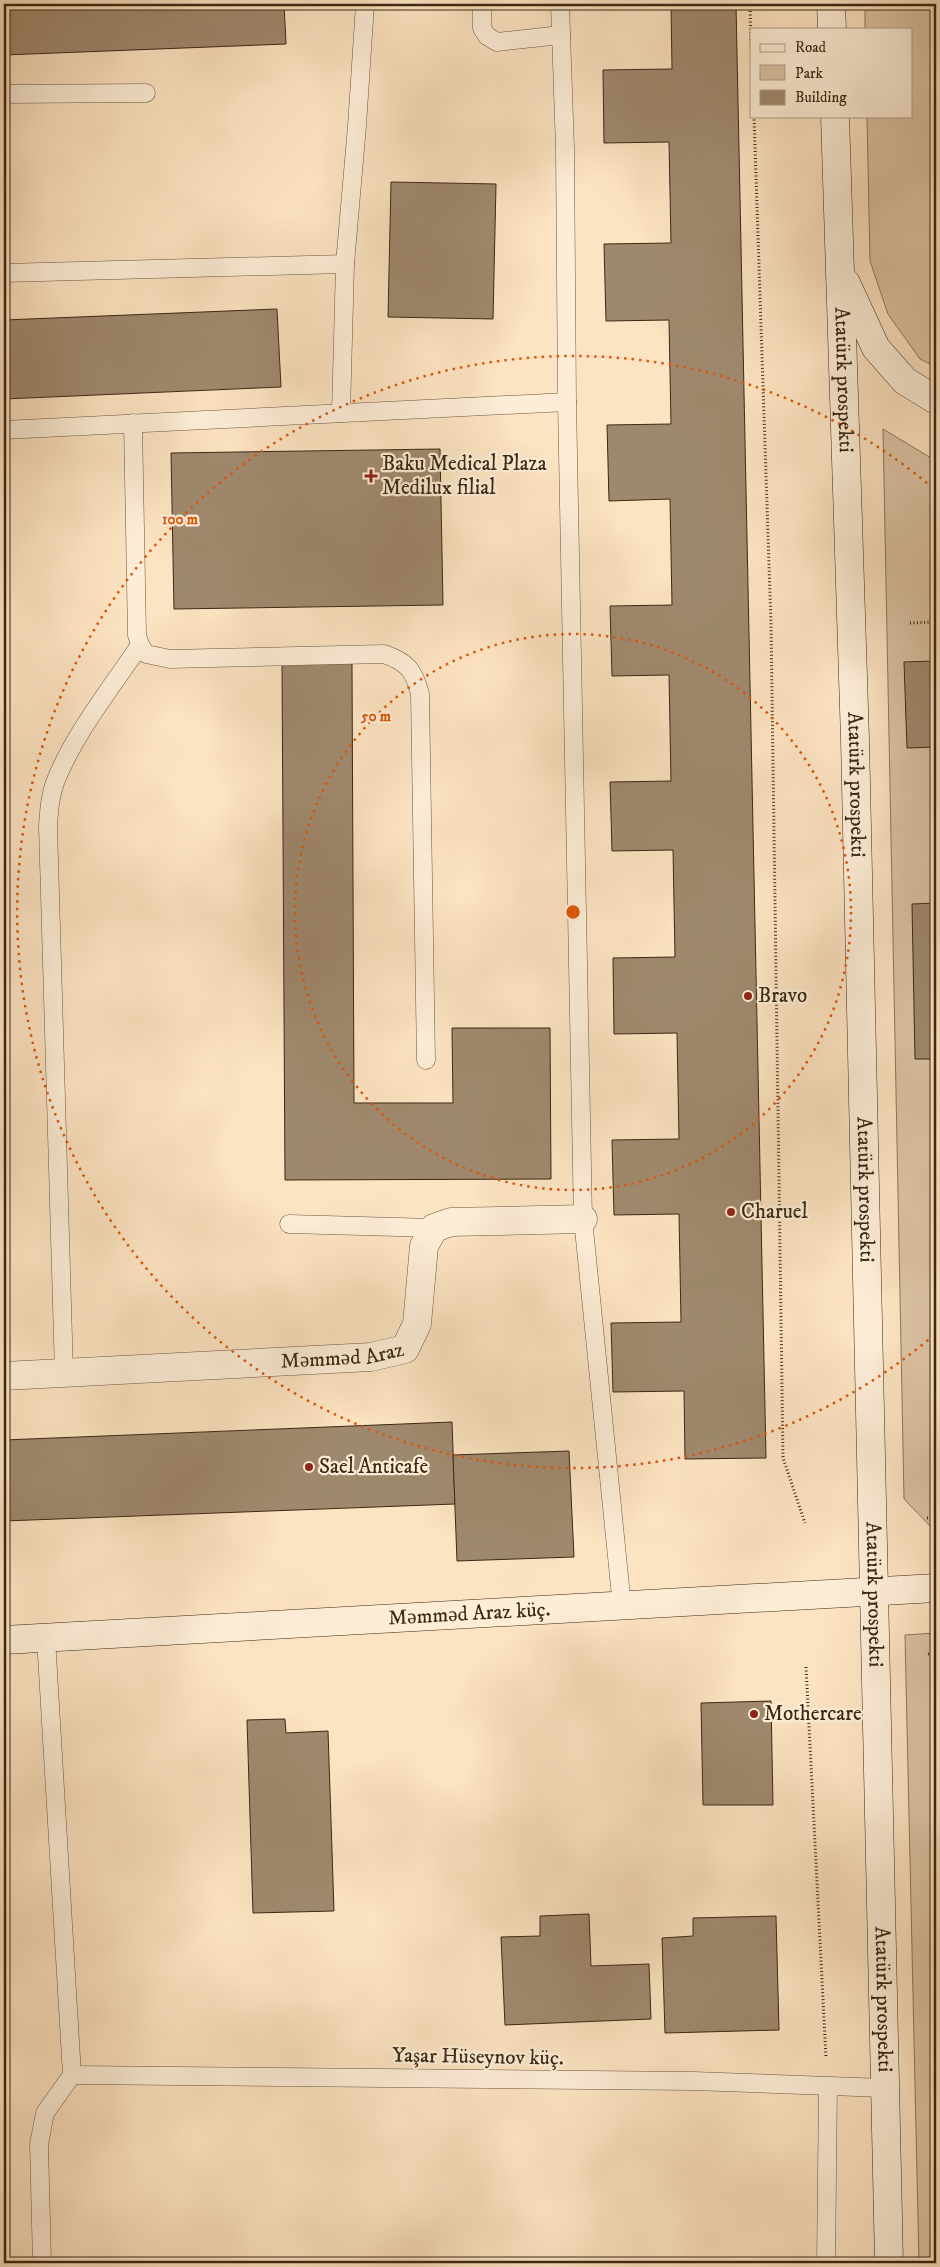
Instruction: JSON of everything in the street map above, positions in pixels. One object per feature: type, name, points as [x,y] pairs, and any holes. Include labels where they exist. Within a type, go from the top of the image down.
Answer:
[{"type":"main road","points":[[831,4],[832,28]]},
{"type":"main road","name":"Atatürk prospekti","points":[[835,118],[855,739],[889,2263]]},
{"type":"main road","points":[[841,272],[876,348],[905,381],[936,400]]},
{"type":"main road","points":[[434,1228],[451,1222],[584,1219]]},
{"type":"main road","name":"Məmməd Araz","points":[[4,1376],[371,1357],[405,1348],[416,1324],[424,1246],[434,1228]]},
{"type":"main road","name":"Məmməd Araz küç.","points":[[4,1640],[936,1588]]},
{"type":"lane","points":[[341,413],[345,264],[358,126],[365,4]]},
{"type":"lane","points":[[482,4],[482,28],[487,36],[497,42],[561,35]]},
{"type":"lane","points":[[560,4],[565,149],[567,402],[584,1219],[622,1606]]},
{"type":"lane","points":[[4,94],[146,93]]},
{"type":"lane","points":[[4,273],[345,264]]},
{"type":"lane","points":[[4,430],[567,402]]},
{"type":"lane","points":[[133,423],[137,635],[140,645],[146,654],[170,659],[384,654],[400,660],[409,668],[420,694],[426,1060]]},
{"type":"lane","points":[[64,1373],[48,826],[49,807],[55,782],[69,752],[140,645]]},
{"type":"lane","points":[[289,1224],[434,1228]]},
{"type":"lane","points":[[42,2263],[39,2144],[45,2114],[72,2075],[46,1638]]},
{"type":"lane","name":"Yaşar Hüseynov küç.","points":[[72,2075],[692,2081],[884,2088]]},
{"type":"lane","points":[[826,2263],[828,2087]]},
{"type":"path","points":[[750,4],[751,28]]},
{"type":"path","points":[[754,118],[771,624],[783,1458],[805,1523]]},
{"type":"path","points":[[910,623],[936,622]]},
{"type":"path","points":[[927,1518],[936,1517]]},
{"type":"path","points":[[928,1654],[936,1653]]},
{"type":"path","points":[[806,1667],[828,2087]]},
{"type":"green space","points":[[865,4],[936,4],[936,367],[920,359],[888,314],[870,261],[867,118],[912,118],[912,28],[865,28]]},
{"type":"green space","points":[[883,429],[936,461],[936,1532],[904,1499]]},
{"type":"green space","points":[[936,1633],[936,2263],[919,2263],[905,1635]]},
{"type":"building","points":[[4,4],[284,4],[286,44],[4,55]]},
{"type":"building","points":[[671,4],[736,4],[766,1458],[685,1459],[684,1391],[613,1392],[611,1323],[681,1322],[679,1214],[614,1215],[612,1140],[679,1139],[677,1033],[614,1034],[613,958],[675,957],[673,850],[612,851],[610,782],[671,781],[669,675],[612,676],[610,606],[672,605],[670,499],[609,501],[607,425],[671,424],[669,320],[606,321],[604,244],[671,243],[669,142],[604,143],[603,70],[672,69]]},
{"type":"building","points":[[391,182],[496,184],[493,319],[388,317]]},
{"type":"building","points":[[277,309],[281,387],[4,399],[4,320]]},
{"type":"building","points":[[440,449],[443,605],[174,609],[171,453]]},
{"type":"building","points":[[936,661],[936,747],[907,748],[904,662]]},
{"type":"building","points":[[282,663],[352,663],[354,1103],[453,1103],[452,1028],[550,1028],[551,1179],[285,1180]]},
{"type":"building","points":[[936,903],[936,1059],[915,1059],[912,904]]},
{"type":"building","points":[[452,1422],[455,1504],[4,1521],[4,1440]]},
{"type":"building","points":[[569,1451],[574,1557],[457,1561],[453,1455]]},
{"type":"building","points":[[771,1701],[773,1805],[703,1805],[701,1703]]},
{"type":"building","points":[[285,1719],[286,1733],[328,1731],[334,1911],[253,1913],[247,1720]]},
{"type":"building","points":[[589,1914],[591,1966],[649,1964],[651,2019],[505,2025],[501,1937],[540,1936],[540,1916]]},
{"type":"building","points":[[776,1916],[779,2030],[665,2033],[662,1938],[693,1936],[693,1918]]},
{"type":"place","name":"Baku Medical Plaza Medilux filial","points":[[371,476]]},
{"type":"place","name":"Bravo","points":[[748,996]]},
{"type":"place","name":"Charuel","points":[[731,1212]]},
{"type":"place","name":"Sael Anticafe","points":[[309,1467]]},
{"type":"place","name":"Mothercare","points":[[754,1714]]}]
